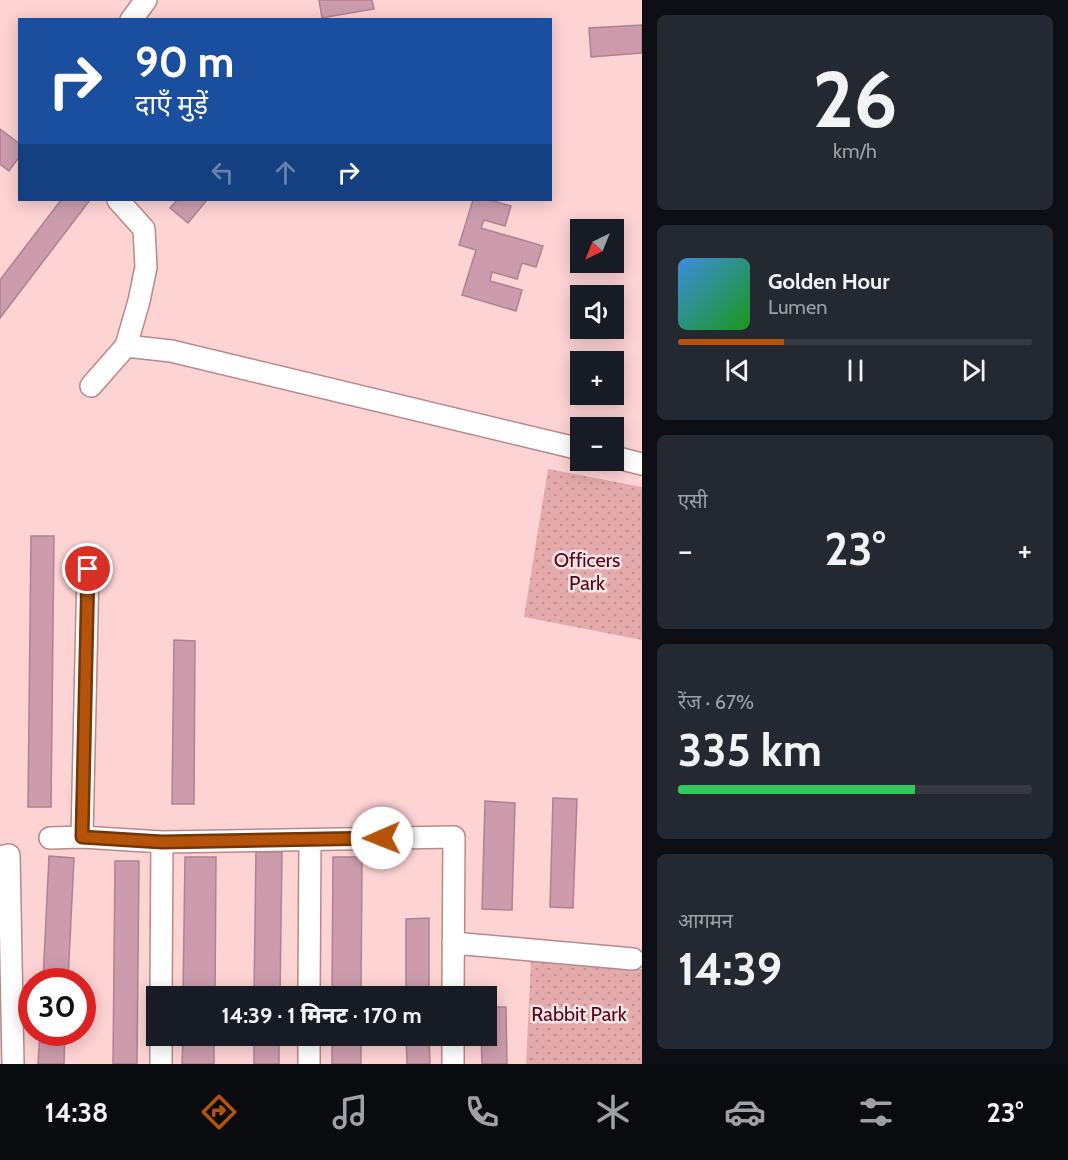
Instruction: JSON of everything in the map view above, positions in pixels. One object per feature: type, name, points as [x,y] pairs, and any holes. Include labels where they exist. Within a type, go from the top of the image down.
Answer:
[{"type":"street","points":[[132,18],[146,0]]},
{"type":"street","points":[[91,386],[126,346],[146,267],[144,229],[119,201]]},
{"type":"street","points":[[126,346],[171,351],[570,447]]},
{"type":"street","points":[[624,460],[642,464]]},
{"type":"street","points":[[82,837],[88,569]]},
{"type":"street","points":[[50,838],[82,837],[162,842],[454,837],[453,986]]},
{"type":"street","points":[[309,986],[310,840]]},
{"type":"street","points":[[161,986],[162,842]]},
{"type":"street","points":[[0,856],[9,855],[6,960],[13,1064]]},
{"type":"street","points":[[453,943],[633,959]]},
{"type":"street","points":[[160,1064],[161,1046]]},
{"type":"street","points":[[309,1046],[309,1064]]},
{"type":"street","points":[[453,1046],[453,1064]]},
{"type":"green space","name":"Officers Park","points":[[548,469],[642,487],[642,640],[524,617]]},
{"type":"green space","name":"Rabbit Park","points":[[531,960],[642,969],[642,1064],[526,1064]]},
{"type":"building","points":[[319,0],[372,0],[374,9],[322,18]]},
{"type":"building","points":[[642,25],[642,53],[591,57],[589,28]]},
{"type":"building","points":[[0,129],[18,142],[18,159],[9,171],[0,164]]},
{"type":"building","points":[[60,201],[89,201],[0,318],[0,280]]},
{"type":"building","points":[[176,201],[206,201],[188,223],[170,208]]},
{"type":"building","points":[[473,201],[494,201],[511,206],[505,226],[484,220],[481,228],[543,246],[536,267],[522,263],[517,279],[492,272],[490,281],[522,290],[516,311],[462,295],[476,250],[459,245]]},
{"type":"building","points":[[31,536],[54,536],[51,807],[28,807]]},
{"type":"building","points":[[174,640],[195,641],[194,804],[172,804]]},
{"type":"building","points":[[553,798],[577,799],[573,908],[550,907]]},
{"type":"building","points":[[485,801],[515,803],[512,910],[482,909]]},
{"type":"building","points":[[256,852],[282,852],[280,986],[254,986]]},
{"type":"building","points":[[49,856],[74,858],[69,968],[44,968]]},
{"type":"building","points":[[185,857],[216,857],[215,986],[183,986]]},
{"type":"building","points":[[333,857],[362,857],[361,986],[332,986]]},
{"type":"building","points":[[115,861],[139,861],[137,1064],[113,1064]]},
{"type":"building","points":[[429,918],[429,986],[406,986],[406,919]]},
{"type":"building","points":[[497,1007],[506,1007],[507,1064],[482,1064],[481,1046],[497,1046]]},
{"type":"building","points":[[39,1046],[65,1046],[64,1064],[38,1064]]},
{"type":"building","points":[[183,1046],[214,1046],[214,1064],[182,1064]]},
{"type":"building","points":[[254,1046],[279,1046],[279,1064],[254,1064]]},
{"type":"building","points":[[332,1046],[361,1046],[361,1064],[332,1064]]},
{"type":"building","points":[[406,1046],[429,1046],[430,1064],[407,1064]]},
{"type":"route","points":[[88,569],[82,837],[162,842],[382,838]]}]
